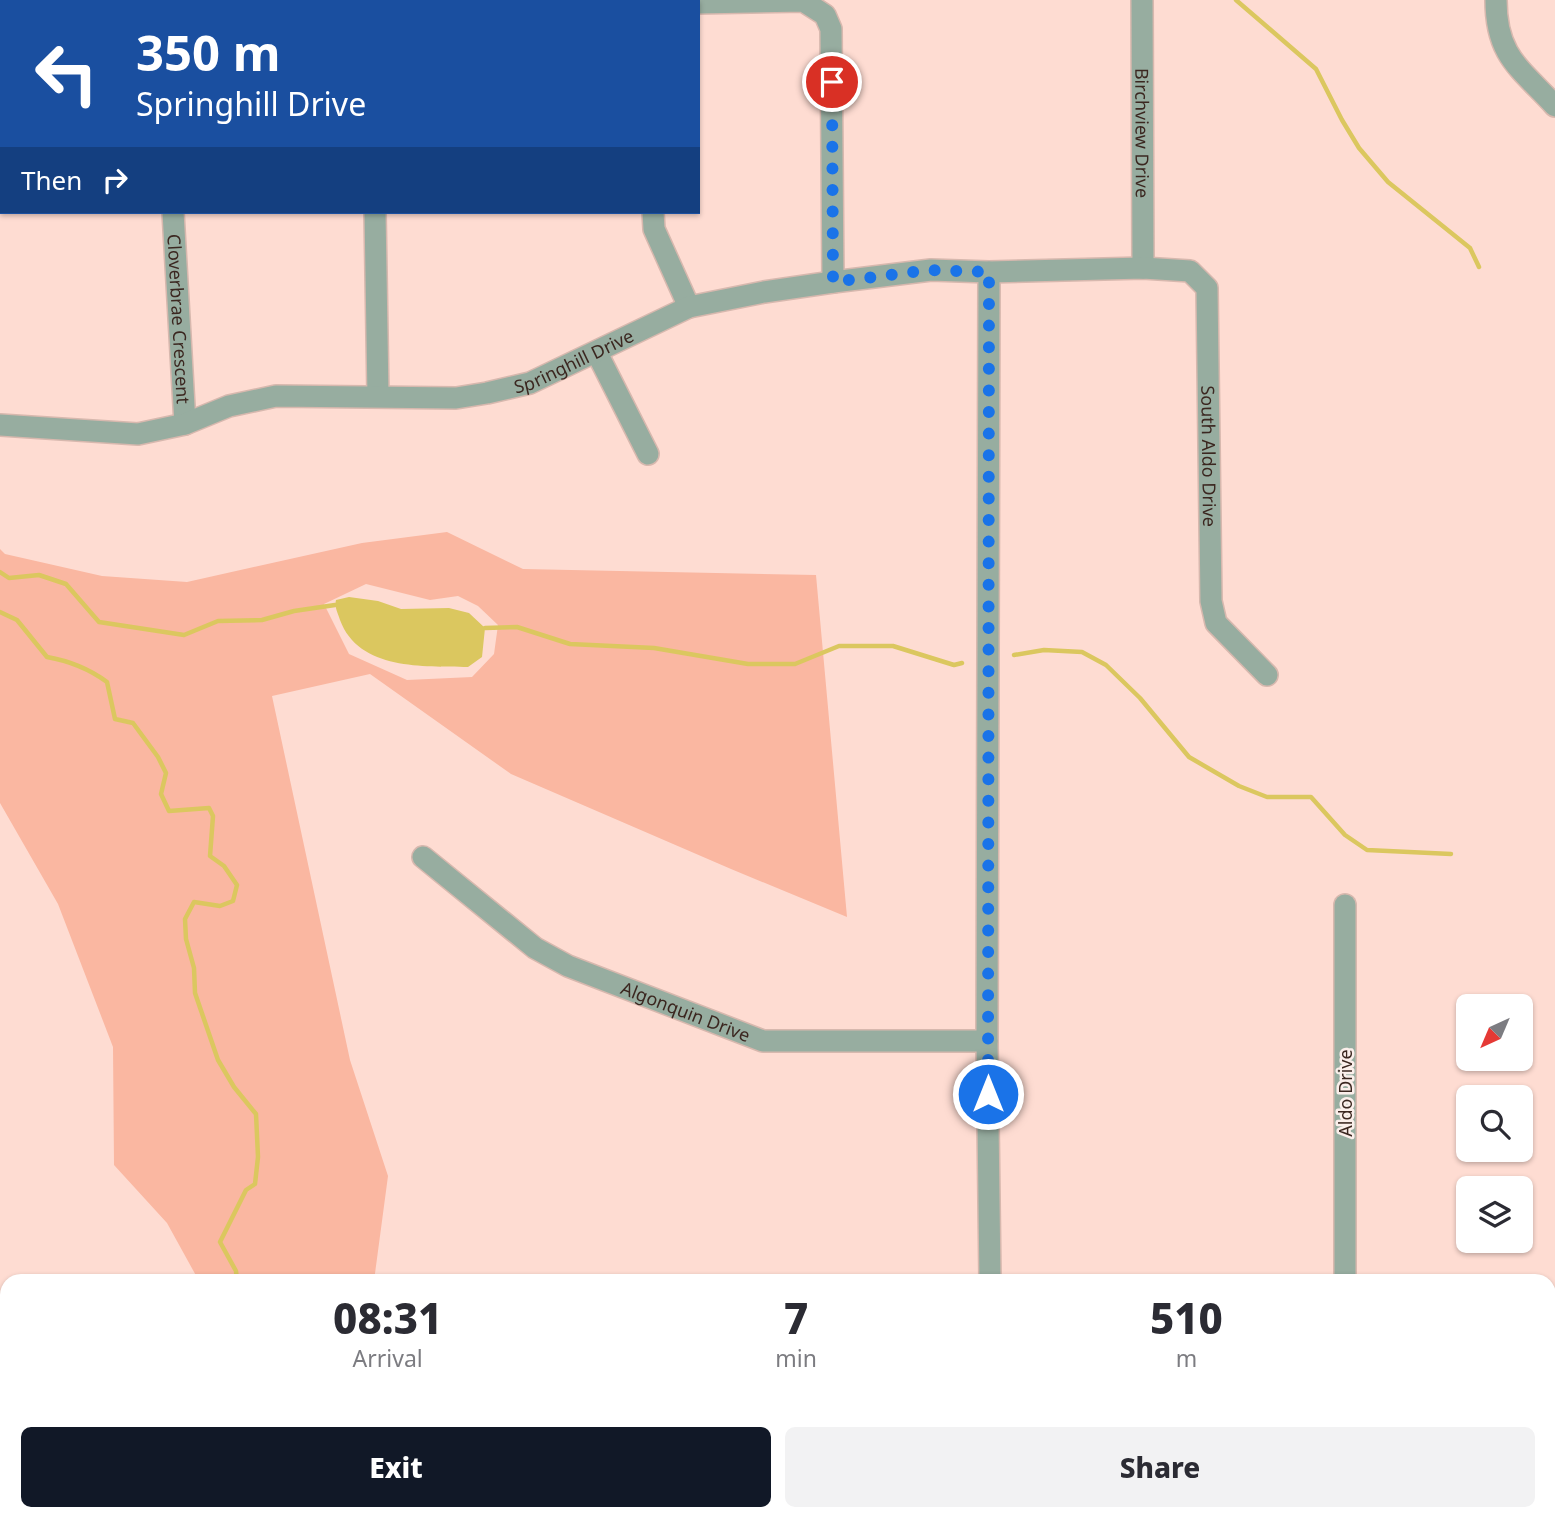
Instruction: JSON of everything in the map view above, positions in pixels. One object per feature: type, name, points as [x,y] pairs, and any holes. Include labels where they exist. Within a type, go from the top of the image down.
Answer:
[{"type":"street","name":"Birchview Drive","points":[[1142,0],[1143,268]]},
{"type":"street","points":[[1496,0],[1496,22],[1508,56],[1555,106]]},
{"type":"street","points":[[700,3],[803,1],[825,15],[831,29],[833,282]]},
{"type":"street","name":"Cloverbrae Crescent","points":[[173,214],[185,424]]},
{"type":"street","points":[[375,214],[378,396]]},
{"type":"street","points":[[653,214],[654,229],[689,307]]},
{"type":"street","name":"Springhill Drive","points":[[0,425],[115,435],[138,434],[185,424],[229,406],[276,396],[456,398],[530,383],[689,307],[764,292],[930,270],[989,272],[1143,268]]},
{"type":"street","name":"South Aldo Drive","points":[[1143,268],[1190,271],[1207,288],[1211,601],[1216,623],[1267,675]]},
{"type":"street","points":[[989,272],[987,1041],[990,1274]]},
{"type":"street","points":[[597,353],[648,454]]},
{"type":"street","name":"Algonquin Drive","points":[[423,858],[535,948],[568,966],[762,1041],[987,1041]]},
{"type":"street","name":"Aldo Drive","points":[[1345,905],[1345,1274]]},
{"type":"shaded area","points":[[447,532],[523,569],[816,575],[847,917],[511,774],[370,674],[272,696],[350,1060],[388,1176],[375,1274],[195,1274],[167,1223],[114,1165],[113,1047],[58,904],[0,803],[0,549],[5,554],[102,576],[187,582],[362,543]],"holes":[[[366,584],[430,600],[458,596],[478,606],[498,625],[494,654],[472,677],[407,680],[349,654],[324,604]]]},
{"type":"shaded area","points":[[349,597],[378,601],[401,609],[449,608],[469,613],[485,628],[482,657],[468,667],[413,665],[377,657],[362,649],[349,637],[340,620],[336,600]]},
{"type":"waterway","points":[[1236,0],[1316,69],[1359,148],[1388,182],[1470,248],[1479,267]]},
{"type":"waterway","points":[[0,572],[9,578],[39,575],[66,584],[99,622],[184,635],[218,621],[262,620],[294,611],[335,605]]},
{"type":"waterway","points":[[0,612],[17,620],[47,657],[78,666],[107,682],[115,719],[133,723],[158,757],[166,773],[161,794],[169,811],[209,808],[213,816],[210,856],[224,866],[237,885],[233,901],[220,906],[194,902],[185,919],[186,939],[194,968],[195,993],[218,1060],[234,1087],[256,1114],[258,1157],[255,1184],[246,1190],[220,1242],[236,1274]]},
{"type":"waterway","points":[[485,628],[517,627],[570,644],[654,648],[748,664],[795,664],[839,646],[893,646],[954,665],[962,663]]},
{"type":"waterway","points":[[1014,655],[1044,650],[1082,652],[1106,665],[1140,698],[1189,757],[1239,786],[1267,797],[1311,797],[1345,835],[1367,850],[1451,854]]},
{"type":"route","points":[[832,82],[833,282],[930,270],[989,272],[988,1094]]}]
